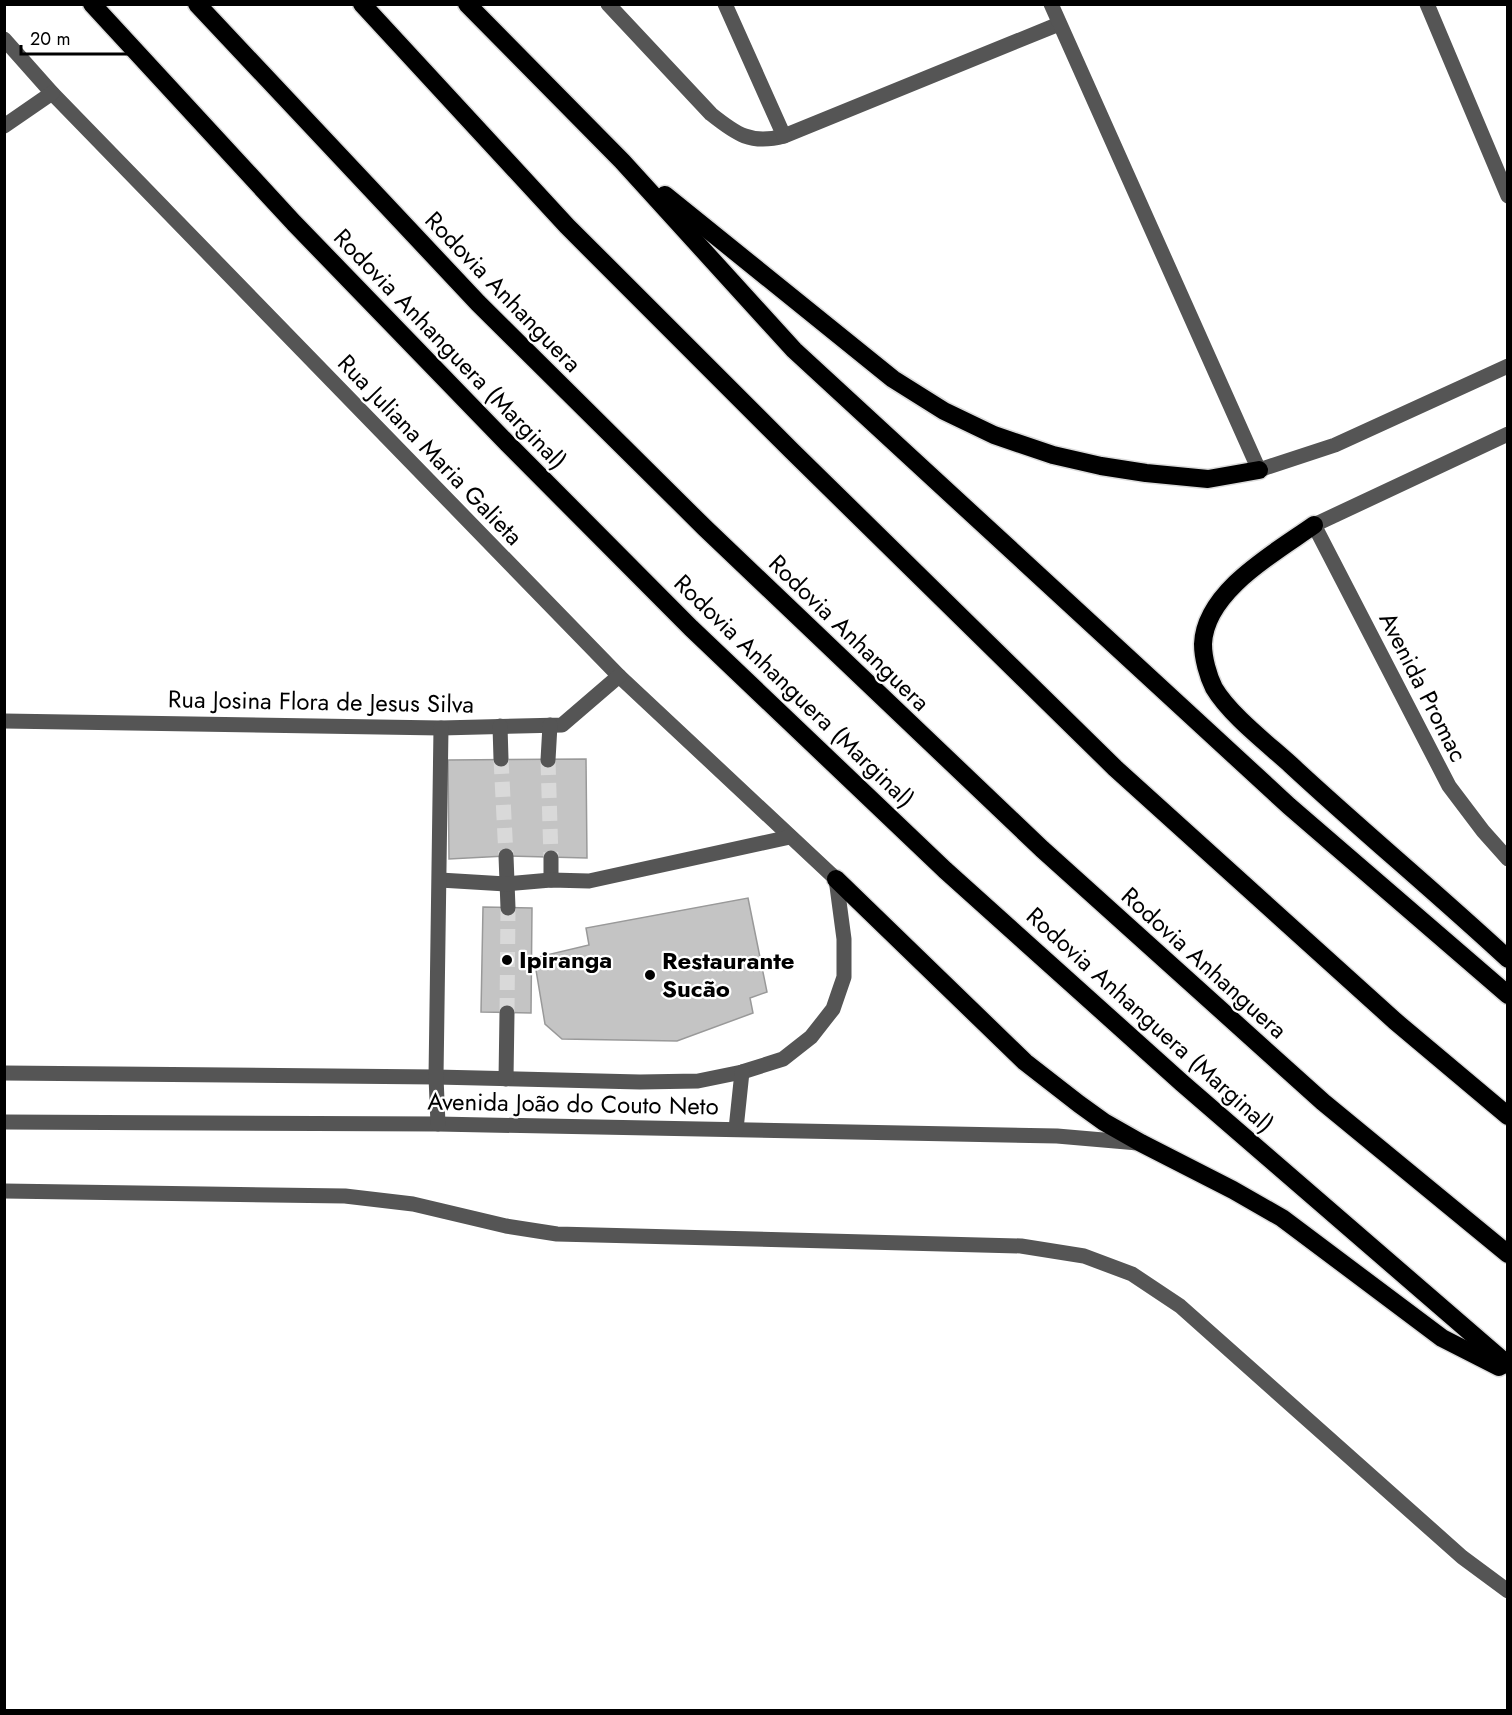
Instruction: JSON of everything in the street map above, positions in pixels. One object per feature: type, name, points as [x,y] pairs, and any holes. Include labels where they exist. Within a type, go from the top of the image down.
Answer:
[{"type":"highway","name":"Rodovia Anhanguera (Marginal)","points":[[92,4],[303,231],[499,435],[691,628],[945,870],[1182,1083],[1508,1365]]},
{"type":"highway","name":"Rodovia Anhanguera","points":[[196,4],[478,303],[740,561],[1059,865],[1323,1102],[1508,1254]]},
{"type":"highway","points":[[362,4],[567,226],[801,460],[1115,768],[1395,1021],[1508,1116]]},
{"type":"highway","points":[[466,4],[622,161],[794,350],[1289,806],[1508,995]]},
{"type":"highway","points":[[622,161],[892,379],[944,411],[994,435],[1053,455],[1101,466],[1146,473],[1208,478],[1259,470]]},
{"type":"highway","points":[[1314,525],[1248,573],[1222,598],[1209,620],[1203,644],[1206,667],[1215,688],[1238,716],[1280,756],[1508,959]]},
{"type":"highway","points":[[836,879],[1025,1062],[1104,1122],[1216,1180],[1282,1218],[1442,1338],[1508,1371]]},
{"type":"street","points":[[608,4],[711,114],[731,130],[749,138],[766,141],[784,136],[1059,24]]},
{"type":"street","points":[[725,4],[784,136]]},
{"type":"street","points":[[1051,4],[1259,470],[1335,445],[1508,366]]},
{"type":"street","points":[[1427,4],[1508,196]]},
{"type":"street","name":"Rua Juliana Maria Galieta","points":[[4,39],[52,93],[619,676],[836,879]]},
{"type":"street","points":[[4,126],[52,93]]},
{"type":"street","points":[[1314,525],[1508,434]]},
{"type":"street","name":"Avenida Promac","points":[[1314,525],[1449,786],[1483,831],[1508,859]]},
{"type":"street","name":"Rua Josina Flora de Jesus Silva","points":[[4,721],[441,728],[562,725],[619,676]]},
{"type":"street","points":[[548,760],[550,725]]},
{"type":"street","points":[[500,726],[501,759]]},
{"type":"street","points":[[438,1124],[436,1077],[441,728]]},
{"type":"street","points":[[440,880],[506,884],[551,880],[589,881],[790,837]]},
{"type":"street","points":[[506,856],[508,908]]},
{"type":"street","points":[[551,858],[551,880]]},
{"type":"street","name":"Avenida João do Couto Neto","points":[[4,1073],[698,1082],[742,1072],[783,1059],[811,1037],[833,1010],[844,977],[844,939],[836,879]]},
{"type":"street","points":[[506,1078],[507,1013]]},
{"type":"street","points":[[736,1129],[742,1072]]},
{"type":"street","name":"Avenida João do Couto Neto","points":[[4,1122],[438,1124],[736,1129],[1057,1136],[1141,1143]]},
{"type":"street","points":[[4,1191],[345,1196],[413,1204],[506,1227],[557,1234],[1021,1246],[1084,1256],[1132,1274],[1180,1306],[1462,1557],[1508,1591]]},
{"type":"building","points":[[586,759],[587,858],[506,856],[449,859],[448,760]]},
{"type":"building","name":"Restaurante Sucão","points":[[748,898],[767,992],[750,998],[753,1013],[677,1041],[562,1039],[545,1024],[534,958],[589,945],[586,928]]},
{"type":"building","name":"Ipiranga","points":[[483,907],[532,908],[531,1013],[481,1012]]},
{"type":"tunnel","points":[[501,759],[506,856]]},
{"type":"tunnel","points":[[548,760],[551,858]]},
{"type":"tunnel","points":[[507,1013],[508,908]]},
{"type":"place","name":"Ipiranga","points":[[507,960]]},
{"type":"place","name":"Restaurante Sucão","points":[[650,975]]}]
